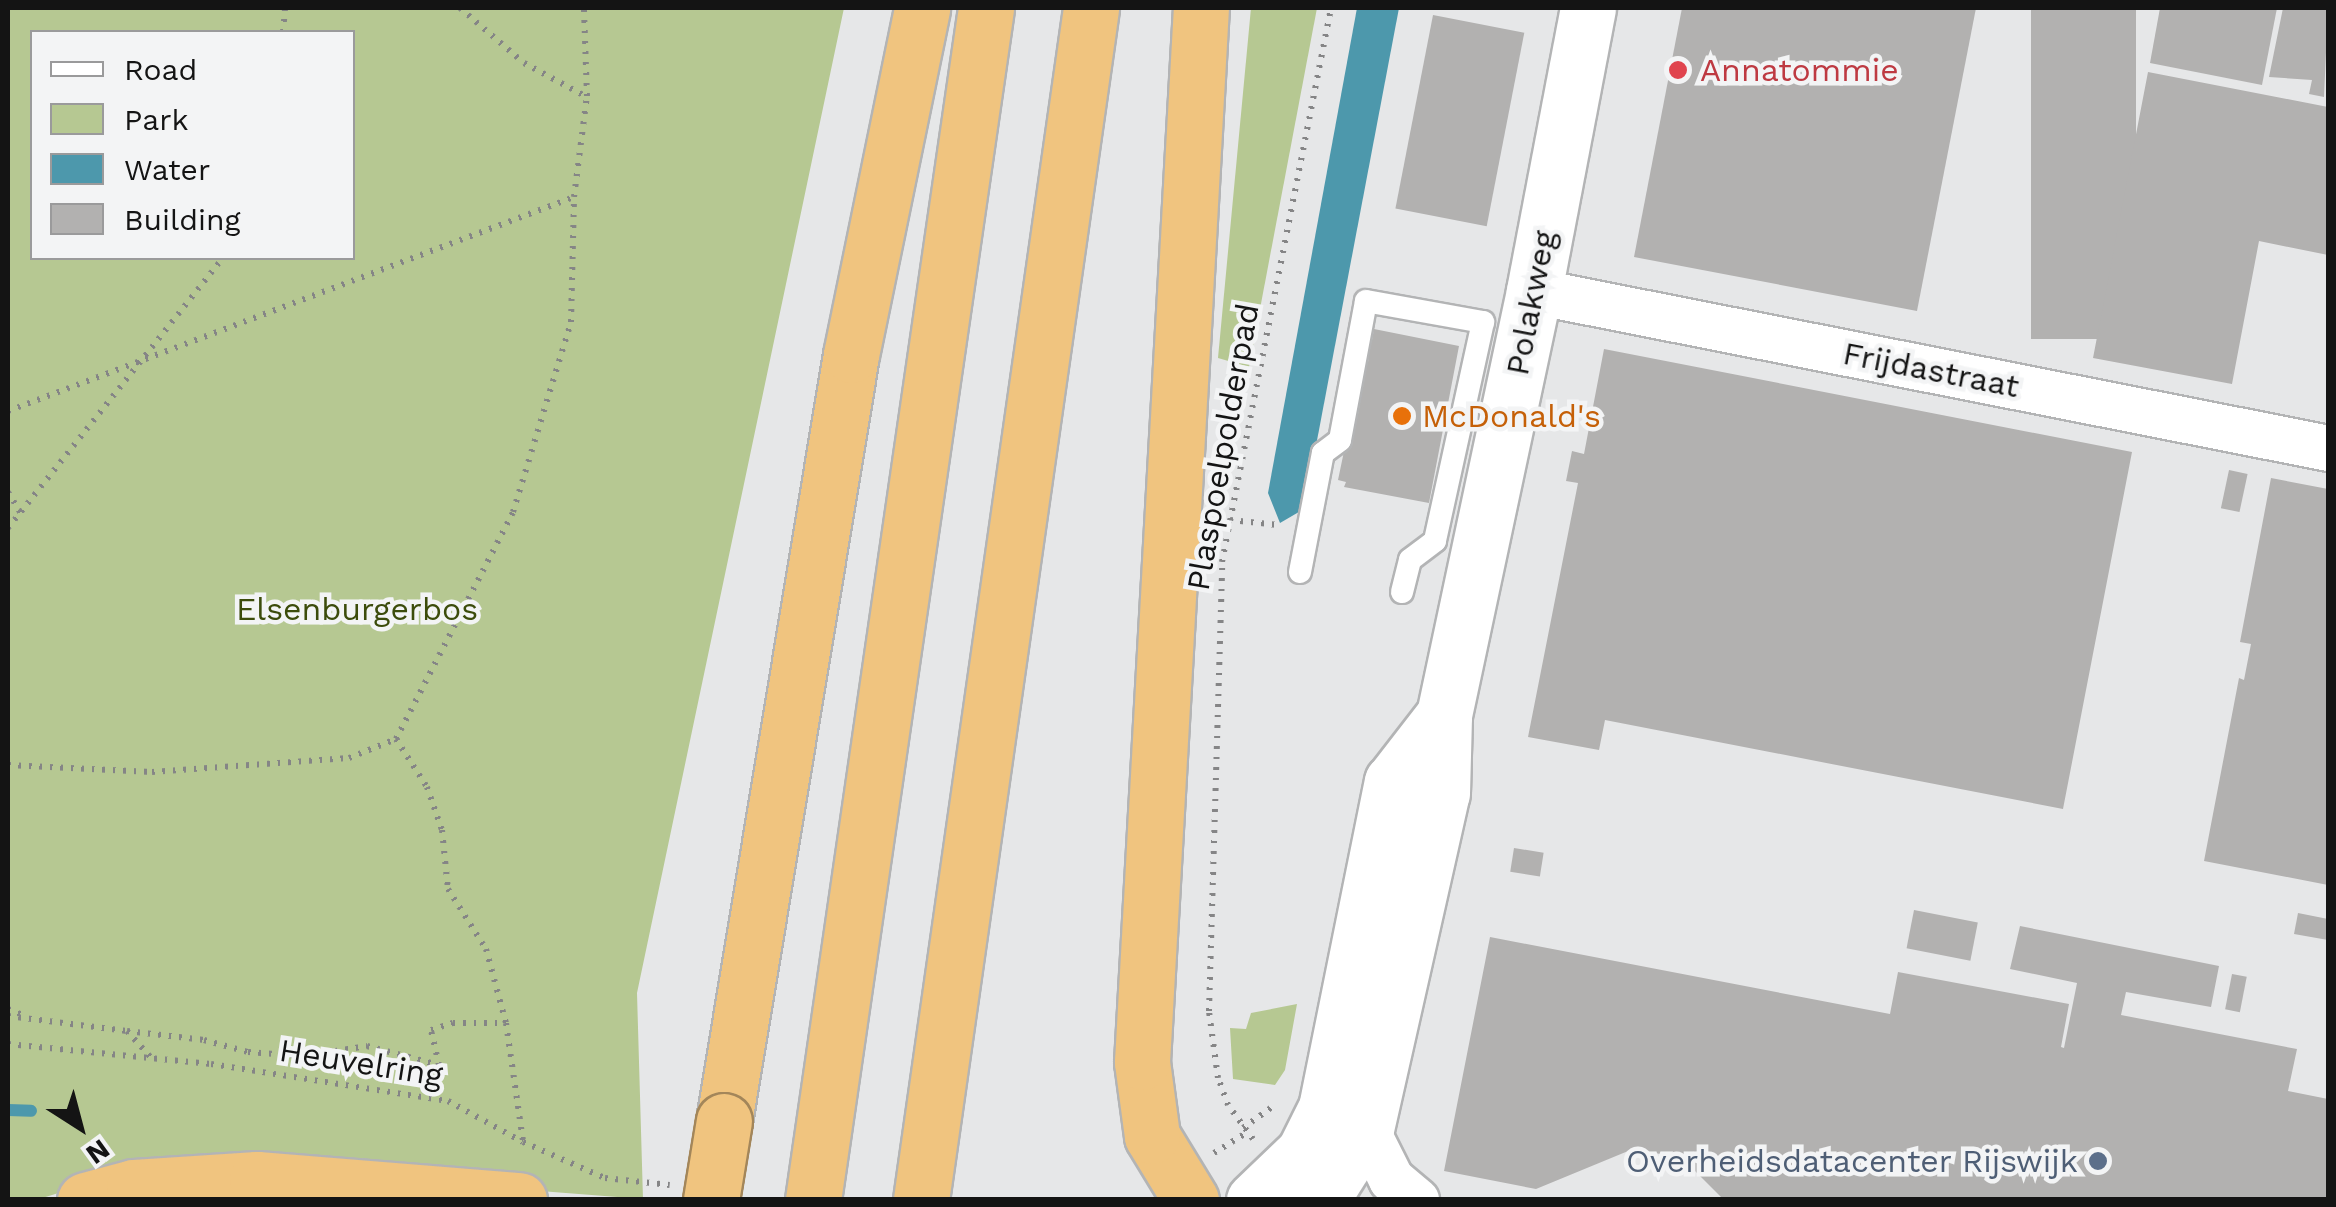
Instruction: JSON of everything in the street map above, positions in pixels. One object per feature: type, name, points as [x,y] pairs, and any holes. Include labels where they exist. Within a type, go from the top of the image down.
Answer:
[{"type":"highway","points":[[695,1193],[724,1121],[851,355],[922,8]]},
{"type":"highway","points":[[814,1200],[986,8]]},
{"type":"highway","points":[[924,1175],[1091,8]]},
{"type":"highway","points":[[1190,1200],[1152,1136],[1142,1062],[1201,8]]},
{"type":"highway","points":[[85,1200],[134,1187],[257,1179],[519,1200]]},
{"type":"street","name":"Polakweg","points":[[1321,1200],[1353,1156],[1366,1130],[1442,793],[1444,715],[1534,292],[1588,8]]},
{"type":"street","name":"Frijdastraat","points":[[1534,292],[2328,448]]},
{"type":"street","name":"Polakweg","points":[[1254,1200],[1304,1152],[1326,1108],[1392,782],[1444,715]]},
{"type":"street","points":[[1366,1130],[1391,1179],[1416,1200]]},
{"type":"lane","points":[[1300,572],[1323,453],[1340,440],[1366,301],[1483,322],[1436,540],[1410,560],[1402,592]]},
{"type":"path","points":[[460,8],[524,63],[586,96]]},
{"type":"path","points":[[8,765],[172,771],[349,758],[396,739],[513,512],[570,322],[574,197],[586,96],[584,8]]},
{"type":"path","name":"Plaspoelpolderpad","points":[[1246,1132],[1228,1105],[1218,1078],[1210,1011],[1222,562],[1331,8]]},
{"type":"path","points":[[8,411],[574,197]]},
{"type":"path","points":[[8,528],[221,260]]},
{"type":"path","points":[[8,492],[22,514]]},
{"type":"path","points":[[396,739],[426,786],[442,830],[448,889],[486,949],[506,1024],[523,1142]]},
{"type":"path","points":[[8,1013],[41,1022],[204,1040],[248,1052],[304,1056],[366,1046],[439,1065],[430,1030],[453,1023],[506,1024]]},
{"type":"path","points":[[127,1031],[151,1060]]},
{"type":"path","name":"Heuvelring","points":[[8,1044],[211,1064],[448,1101],[523,1142],[605,1178],[695,1193]]},
{"type":"green space","name":"Elsenburgerbos","points":[[8,8],[844,8],[637,993],[643,1199],[223,1166],[101,1180],[39,1199],[8,1199]]},
{"type":"green space","points":[[1251,8],[1317,8],[1249,367],[1218,358]]},
{"type":"green space","points":[[1297,1004],[1285,1070],[1275,1085],[1233,1079],[1230,1028],[1246,1029],[1251,1013]]},
{"type":"water","points":[[1357,8],[1399,8],[1304,509],[1280,523],[1268,493]]},
{"type":"building","points":[[1682,8],[1976,8],[1917,311],[1634,257]]},
{"type":"building","points":[[2031,8],[2136,8],[2136,339],[2031,339]]},
{"type":"building","points":[[2160,8],[2277,8],[2262,85],[2150,63]]},
{"type":"building","points":[[2283,8],[2328,8],[2324,97],[2309,94],[2312,80],[2269,77]]},
{"type":"building","points":[[1433,15],[1524,33],[1487,226],[1395,208]]},
{"type":"building","points":[[2148,72],[2328,107],[2328,255],[2259,241],[2232,384],[2093,358]]},
{"type":"building","points":[[1374,329],[1459,346],[1429,503],[1344,487],[1346,482],[1338,480],[1352,413],[1358,414],[1360,403],[1353,401],[1361,361],[1368,362],[1369,354],[1363,353],[1365,339],[1372,340]]},
{"type":"building","points":[[1604,349],[2132,452],[2063,809],[1605,720],[1599,750],[1528,737],[1578,483],[1566,481],[1572,451],[1584,454]]},
{"type":"building","points":[[2229,470],[2248,474],[2239,512],[2221,508]]},
{"type":"building","points":[[2271,478],[2328,489],[2328,885],[2204,861],[2239,678],[2244,680],[2251,644],[2240,642]]},
{"type":"building","points":[[1514,848],[1544,853],[1540,876],[1510,872]]},
{"type":"building","points":[[1914,910],[1978,922],[1970,961],[1907,948]]},
{"type":"building","points":[[2298,913],[2328,919],[2328,940],[2294,934]]},
{"type":"building","points":[[2020,926],[2219,966],[2211,1007],[2126,992],[2121,1015],[2297,1049],[2288,1091],[2328,1099],[2328,1200],[1724,1200],[1682,1158],[1633,1149],[1536,1189],[1444,1171],[1490,937],[1890,1014],[1898,972],[2069,1004],[2061,1047],[2064,1048],[2077,983],[2010,969]]},
{"type":"building","points":[[2232,974],[2247,977],[2240,1012],[2225,1009]]},
{"type":"waterway","points":[[8,1110],[31,1111]]},
{"type":"place","name":"Annatommie","points":[[1678,70]]},
{"type":"place","name":"McDonald's","points":[[1402,416]]},
{"type":"place","name":"Overheidsdatacenter Rijswijk","points":[[2098,1161]]}]
